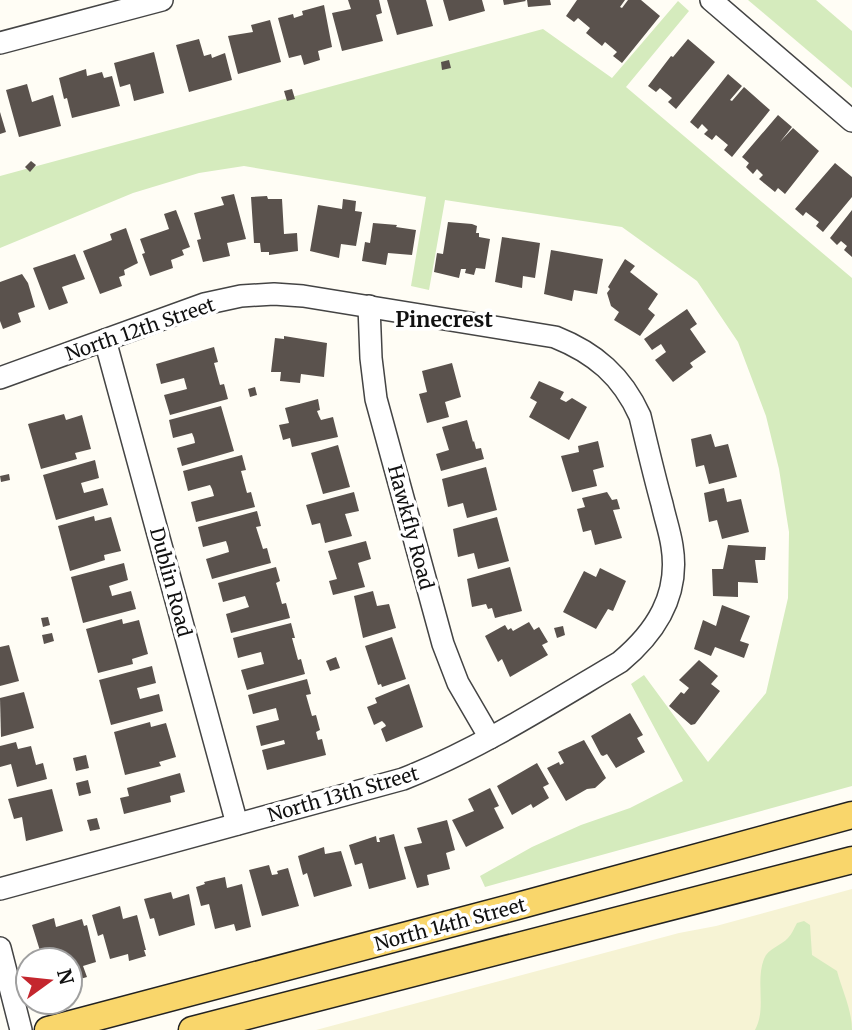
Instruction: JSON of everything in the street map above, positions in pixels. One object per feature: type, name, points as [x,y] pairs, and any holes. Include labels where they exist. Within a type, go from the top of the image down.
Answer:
[{"type":"main road","name":"North 14th Street","points":[[48,1030],[852,815]]},
{"type":"main road","name":"North 14th Street","points":[[192,1030],[852,860]]},
{"type":"street","points":[[0,43],[162,0]]},
{"type":"street","points":[[710,0],[852,121]]},
{"type":"street","name":"North 12th Street","points":[[0,378],[204,304],[241,296],[303,296],[555,337],[578,346],[608,367],[622,383],[640,416],[673,547],[669,596],[653,628]]},
{"type":"street","name":"Hawkfly Road","points":[[369,306],[376,399],[443,644],[458,683],[489,738]]},
{"type":"street","name":"Dublin Road","points":[[106,340],[237,824]]},
{"type":"street","name":"North 13th Street","points":[[0,889],[402,779],[438,765],[620,662],[636,649],[653,628]]},
{"type":"street","points":[[0,948],[21,1030]]},
{"type":"shaded area","points":[[852,889],[852,1030],[316,1030],[679,933],[716,926]]},
{"type":"green space","points":[[748,0],[816,0],[852,31],[852,88]]},
{"type":"green space","points":[[678,1],[689,11],[626,87],[852,278],[852,786],[485,887],[480,876],[532,847],[581,825],[630,808],[683,781],[631,684],[644,675],[708,762],[766,693],[788,598],[789,532],[779,469],[766,416],[738,342],[697,281],[622,227],[445,200],[429,290],[411,286],[426,197],[244,166],[199,173],[133,193],[0,248],[0,176],[543,29],[612,78]]},
{"type":"green space","points":[[804,921],[810,925],[812,955],[837,971],[849,1008],[852,1030],[755,1030],[760,1013],[760,977],[764,959],[768,952],[788,938],[797,923]]},
{"type":"building","points":[[348,0],[379,0],[382,13],[376,15],[383,41],[342,51],[332,13],[351,9]]},
{"type":"building","points":[[387,0],[426,0],[433,26],[397,35]]},
{"type":"building","points":[[443,0],[482,0],[485,11],[449,21]]},
{"type":"building","points":[[503,0],[525,0],[526,1],[504,5]]},
{"type":"building","points":[[527,0],[550,0],[551,5],[528,7]]},
{"type":"building","points":[[577,0],[625,0],[620,7],[622,8],[628,0],[641,0],[660,16],[622,63],[613,56],[617,52],[605,42],[602,46],[586,33],[590,28],[578,18],[574,22],[566,16]]},
{"type":"building","points":[[324,5],[332,47],[318,51],[320,60],[304,65],[301,55],[289,58],[278,18],[293,14],[294,18],[303,15],[302,11]]},
{"type":"building","points":[[270,20],[281,62],[238,74],[228,36],[253,32],[251,25]]},
{"type":"building","points":[[199,39],[204,56],[211,54],[212,58],[225,53],[232,80],[189,92],[176,45]]},
{"type":"building","points":[[688,39],[715,62],[676,109],[668,102],[672,98],[660,88],[656,92],[648,86]]},
{"type":"building","points":[[154,52],[164,93],[134,101],[130,84],[120,87],[114,63]]},
{"type":"building","points":[[449,60],[451,68],[442,70],[441,62]]},
{"type":"building","points":[[86,69],[87,76],[102,72],[104,78],[112,76],[120,106],[72,118],[59,78]]},
{"type":"building","points":[[728,74],[742,86],[730,100],[744,87],[770,110],[732,157],[724,150],[728,145],[716,135],[712,140],[704,134],[708,130],[702,124],[698,129],[690,122]]},
{"type":"building","points":[[27,84],[32,102],[53,95],[61,126],[19,137],[6,90]]},
{"type":"building","points":[[292,89],[295,99],[287,101],[284,91]]},
{"type":"building","points":[[0,112],[6,132],[0,134]]},
{"type":"building","points":[[778,115],[792,127],[780,142],[793,128],[819,151],[785,194],[778,188],[775,192],[759,179],[763,175],[757,169],[753,174],[746,167],[749,163],[742,157]]},
{"type":"building","points":[[31,161],[36,165],[30,172],[25,167]]},
{"type":"building","points":[[835,163],[852,177],[852,197],[823,232],[816,226],[819,222],[806,212],[803,216],[795,209]]},
{"type":"building","points":[[234,194],[246,239],[227,243],[230,256],[203,262],[197,240],[201,239],[194,213],[224,205],[221,197]]},
{"type":"building","points":[[267,196],[268,199],[282,199],[284,234],[297,233],[298,251],[269,255],[269,252],[261,252],[260,243],[254,243],[251,197]]},
{"type":"building","points":[[343,199],[356,201],[355,211],[362,212],[356,246],[341,244],[339,258],[310,251],[318,205],[342,209]]},
{"type":"building","points":[[176,210],[190,247],[182,250],[184,255],[171,260],[173,268],[150,276],[140,239],[169,229],[164,214]]},
{"type":"building","points":[[852,210],[852,257],[844,250],[847,246],[841,241],[837,245],[830,238]]},
{"type":"building","points":[[448,222],[477,226],[476,233],[479,233],[479,237],[490,239],[485,269],[476,268],[474,275],[461,269],[459,278],[434,272],[437,253],[443,254]]},
{"type":"building","points":[[373,223],[416,230],[412,255],[388,253],[386,265],[362,261],[365,242],[370,243]]},
{"type":"building","points":[[126,228],[138,263],[124,270],[125,275],[119,277],[122,286],[100,294],[83,251],[112,240],[110,234]]},
{"type":"building","points":[[502,237],[540,243],[535,278],[523,276],[522,288],[495,282]]},
{"type":"building","points":[[551,250],[603,259],[597,294],[574,290],[572,301],[544,294]]},
{"type":"building","points":[[75,254],[85,279],[62,287],[68,303],[49,310],[33,268]]},
{"type":"building","points":[[625,259],[635,266],[630,272],[658,294],[648,309],[655,315],[640,336],[614,320],[619,312],[611,306],[607,293]]},
{"type":"building","points":[[22,274],[28,283],[35,307],[18,313],[21,322],[3,329],[0,321],[0,282]]},
{"type":"building","points":[[687,309],[697,324],[690,329],[706,352],[690,363],[693,367],[673,382],[655,360],[666,352],[661,344],[652,350],[644,339]]},
{"type":"building","points":[[284,336],[327,343],[324,377],[301,374],[300,383],[280,381],[281,372],[271,372],[275,338],[284,339]]},
{"type":"building","points":[[214,347],[218,362],[214,363],[220,385],[224,384],[228,399],[170,415],[164,395],[187,389],[184,378],[161,384],[156,364]]},
{"type":"building","points":[[452,363],[461,397],[445,402],[449,417],[427,423],[419,394],[427,392],[422,371]]},
{"type":"building","points":[[539,381],[564,392],[560,399],[566,402],[572,398],[587,407],[569,440],[529,417],[537,402],[530,398]]},
{"type":"building","points":[[255,387],[257,395],[250,397],[248,389]]},
{"type":"building","points":[[318,399],[320,410],[317,411],[321,420],[333,417],[338,437],[292,447],[290,438],[283,440],[279,425],[289,423],[285,408]]},
{"type":"building","points":[[221,406],[234,451],[182,466],[177,448],[195,443],[194,438],[192,433],[173,438],[169,420]]},
{"type":"building","points":[[64,414],[66,420],[82,415],[91,449],[75,453],[77,459],[41,469],[28,424]]},
{"type":"building","points":[[467,420],[476,449],[481,448],[484,459],[441,471],[436,454],[449,450],[442,427]]},
{"type":"building","points":[[711,434],[715,447],[728,444],[737,477],[709,484],[704,465],[696,467],[691,439]]},
{"type":"building","points":[[598,441],[604,467],[593,470],[597,486],[572,492],[561,456],[579,452],[578,446]]},
{"type":"building","points":[[338,445],[350,487],[323,494],[311,453]]},
{"type":"building","points":[[242,455],[246,470],[241,471],[247,493],[251,492],[255,507],[196,522],[191,502],[214,496],[210,485],[188,491],[183,471]]},
{"type":"building","points":[[95,460],[99,478],[81,483],[84,493],[103,488],[108,505],[56,520],[43,475]]},
{"type":"building","points":[[486,467],[497,510],[467,518],[463,503],[448,507],[442,479]]},
{"type":"building","points":[[9,474],[10,480],[1,482],[0,476]]},
{"type":"building","points":[[724,488],[727,502],[741,499],[749,532],[722,539],[717,520],[709,522],[704,493]]},
{"type":"building","points":[[354,492],[359,511],[345,514],[352,536],[325,543],[320,523],[312,525],[306,505]]},
{"type":"building","points":[[607,492],[612,500],[617,499],[620,509],[613,510],[622,538],[595,545],[591,530],[583,532],[577,509],[585,507],[582,498]]},
{"type":"building","points":[[257,511],[261,526],[256,527],[271,563],[212,579],[206,559],[229,552],[228,547],[226,541],[203,547],[198,527]]},
{"type":"building","points":[[94,516],[95,521],[111,517],[121,551],[104,555],[105,560],[70,571],[58,526]]},
{"type":"building","points":[[497,517],[509,561],[478,569],[474,553],[458,557],[453,529]]},
{"type":"building","points":[[366,541],[371,559],[358,563],[365,587],[333,595],[329,581],[337,579],[328,551]]},
{"type":"building","points":[[728,545],[766,547],[765,560],[755,560],[758,583],[738,582],[738,597],[713,596],[712,569],[723,569]]},
{"type":"building","points":[[124,563],[128,580],[109,586],[112,596],[131,591],[136,609],[83,623],[71,577]]},
{"type":"building","points":[[276,567],[280,581],[276,583],[282,604],[286,603],[290,618],[231,633],[226,614],[249,607],[245,596],[223,602],[218,583]]},
{"type":"building","points":[[510,567],[522,611],[495,618],[492,608],[488,609],[486,604],[472,607],[467,579]]},
{"type":"building","points":[[600,568],[626,581],[613,611],[608,609],[596,629],[563,612],[584,571],[596,577]]},
{"type":"building","points":[[373,591],[377,606],[389,604],[396,628],[363,638],[354,596]]},
{"type":"building","points":[[722,605],[750,616],[740,641],[749,644],[744,658],[715,647],[711,656],[694,649],[703,620],[716,626]]},
{"type":"building","points":[[48,617],[50,625],[43,627],[41,618]]},
{"type":"building","points":[[122,619],[123,624],[139,620],[148,654],[132,659],[133,664],[98,673],[86,629]]},
{"type":"building","points":[[529,622],[534,630],[539,627],[548,642],[542,645],[548,655],[510,677],[502,659],[498,662],[485,636],[505,625],[508,630],[511,628],[513,631]]},
{"type":"building","points":[[291,623],[298,660],[301,659],[305,674],[247,690],[241,670],[264,664],[261,652],[238,658],[233,638]]},
{"type":"building","points":[[563,626],[565,635],[557,638],[554,628]]},
{"type":"building","points":[[52,633],[54,641],[44,644],[42,635]]},
{"type":"building","points":[[392,637],[406,679],[382,687],[381,684],[378,685],[365,646]]},
{"type":"building","points":[[9,645],[19,681],[0,686],[0,647]]},
{"type":"building","points":[[336,657],[340,668],[330,671],[326,661]]},
{"type":"building","points":[[699,660],[718,676],[711,684],[720,691],[695,724],[691,725],[669,706],[681,692],[684,694],[689,688],[679,680]]},
{"type":"building","points":[[152,666],[156,683],[137,688],[140,699],[159,694],[163,711],[111,725],[99,680]]},
{"type":"building","points":[[307,679],[311,694],[306,695],[312,716],[316,715],[320,730],[316,732],[318,740],[322,739],[326,755],[267,770],[262,750],[285,744],[284,740],[261,746],[256,726],[279,720],[276,708],[253,714],[248,695]]},
{"type":"building","points":[[409,684],[423,727],[386,742],[381,729],[385,724],[382,721],[374,725],[367,707],[377,703],[375,698]]},
{"type":"building","points":[[24,692],[34,728],[1,737],[0,698]]},
{"type":"building","points":[[630,713],[643,735],[637,738],[645,752],[616,768],[607,754],[601,755],[591,736]]},
{"type":"building","points":[[150,722],[151,727],[166,723],[176,757],[159,762],[161,766],[125,775],[114,732]]},
{"type":"building","points":[[584,740],[606,778],[595,788],[587,789],[566,801],[547,768],[559,762],[560,765],[564,763],[558,752]]},
{"type":"building","points":[[16,742],[18,749],[31,746],[36,765],[43,763],[47,779],[17,787],[11,764],[0,767],[0,746]]},
{"type":"building","points":[[86,755],[89,768],[76,771],[73,758]]},
{"type":"building","points":[[537,763],[549,784],[543,787],[549,798],[533,808],[531,804],[512,815],[497,786]]},
{"type":"building","points":[[180,773],[185,792],[170,796],[171,802],[124,814],[120,798],[129,796],[127,788]]},
{"type":"building","points":[[88,780],[91,793],[79,796],[76,783]]},
{"type":"building","points":[[490,788],[499,806],[494,808],[504,828],[466,847],[452,820],[474,811],[468,799]]},
{"type":"building","points":[[52,789],[63,831],[26,841],[22,817],[14,819],[8,799]]},
{"type":"building","points":[[97,818],[100,829],[90,831],[87,820]]},
{"type":"building","points":[[447,820],[455,850],[446,853],[450,869],[427,875],[429,885],[417,888],[404,847],[422,843],[417,828]]},
{"type":"building","points":[[394,834],[406,879],[369,889],[362,863],[355,865],[349,845],[376,836],[377,842],[380,842],[379,838]]},
{"type":"building","points":[[324,847],[325,854],[341,851],[352,886],[314,897],[307,873],[303,875],[298,856]]},
{"type":"building","points":[[269,865],[272,875],[288,868],[299,906],[262,916],[249,870]]},
{"type":"building","points":[[225,877],[227,888],[242,884],[251,927],[236,931],[234,924],[215,929],[209,904],[201,906],[196,887],[205,884],[204,882]]},
{"type":"building","points":[[171,892],[173,899],[189,894],[195,925],[159,936],[154,918],[150,919],[144,899]]},
{"type":"building","points":[[120,906],[123,919],[137,915],[146,956],[129,961],[128,954],[110,959],[103,934],[98,936],[92,915]]},
{"type":"building","points":[[54,918],[56,927],[82,919],[84,926],[87,925],[96,962],[84,966],[84,946],[39,946],[32,925]]},
{"type":"district","name":"Pinecrest","points":[[444,320]]}]
